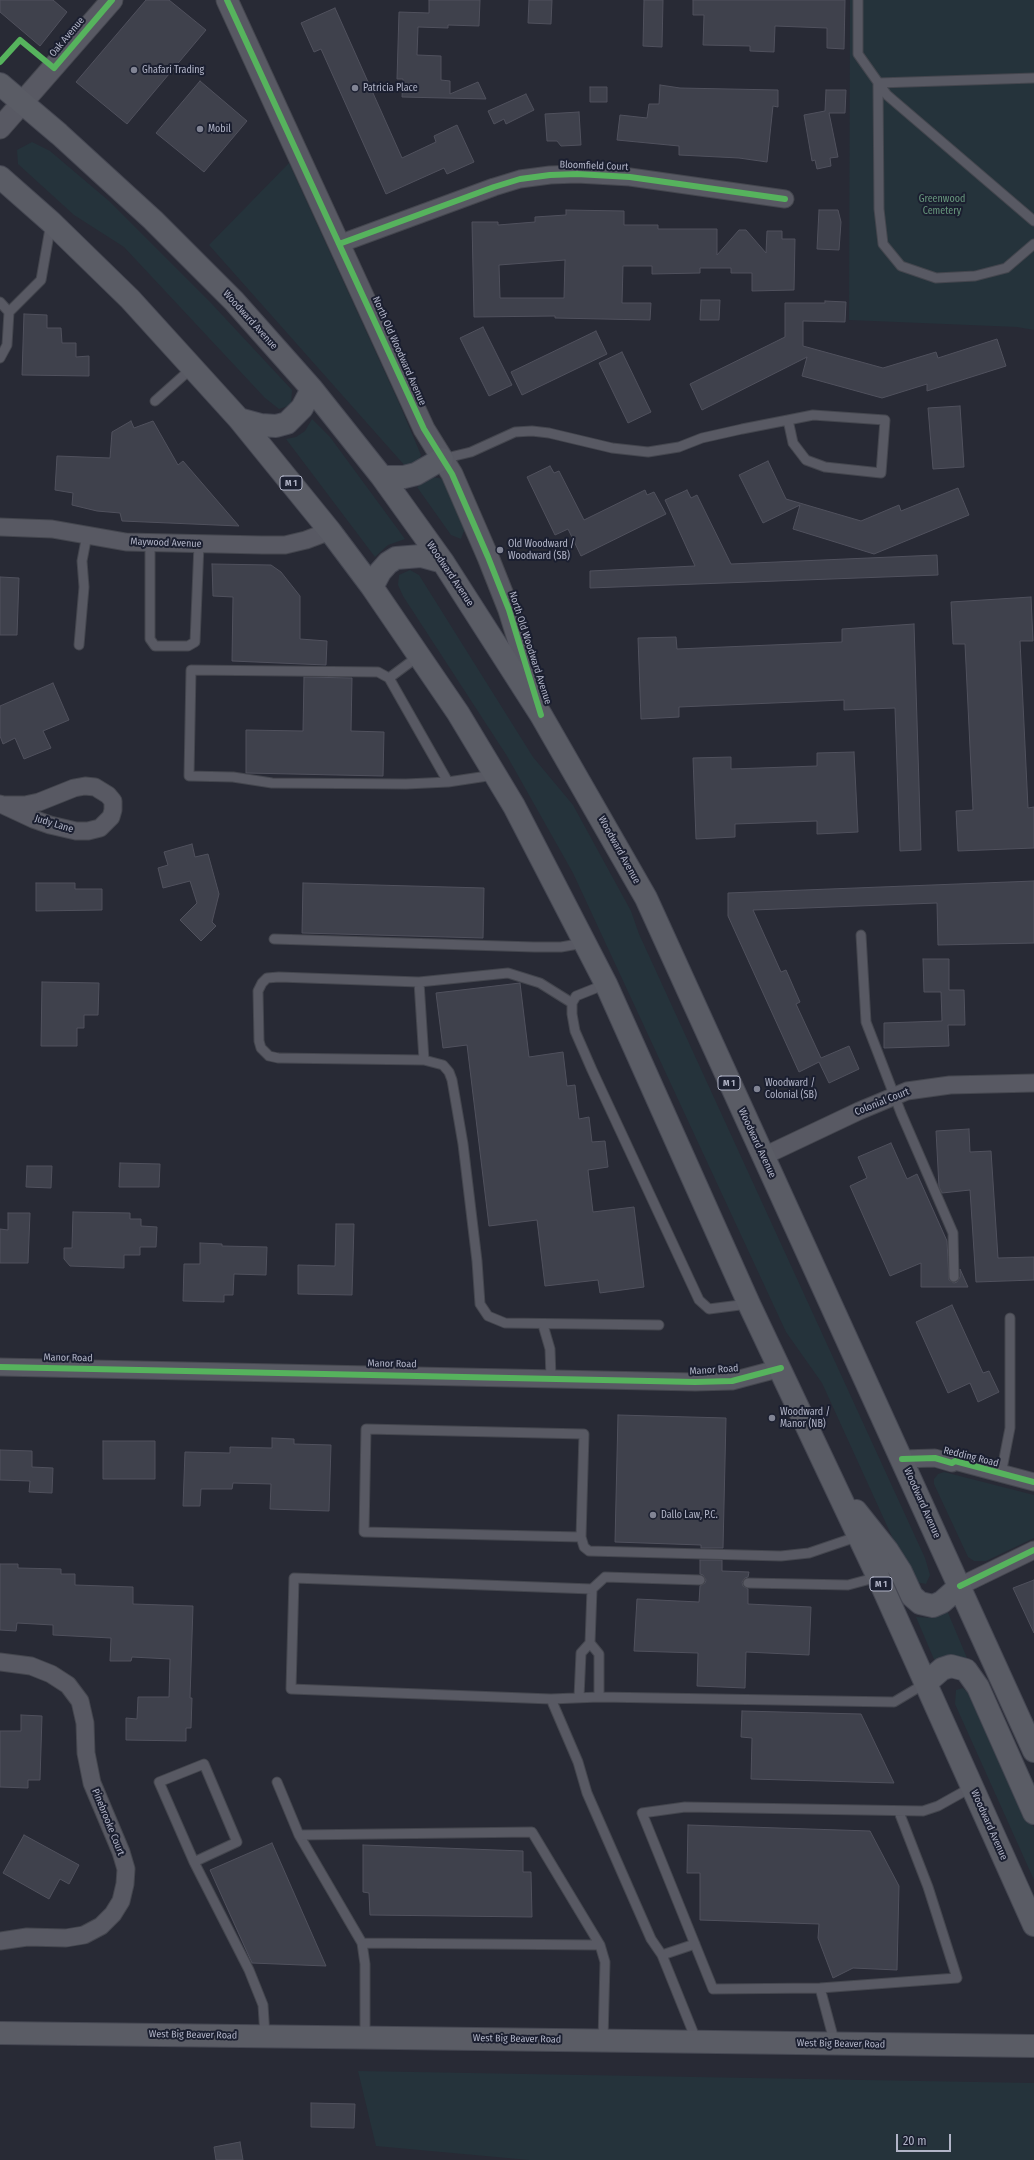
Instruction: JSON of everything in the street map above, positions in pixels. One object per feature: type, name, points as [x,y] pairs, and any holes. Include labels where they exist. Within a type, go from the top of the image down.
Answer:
[{"type":"main road","name":"Woodward Avenue","points":[[0,84],[23,102],[110,180],[186,252],[234,302],[312,389],[382,477],[443,562],[541,715],[646,898],[1034,1751]]},
{"type":"main road","name":"M 1","points":[[2,181],[51,222],[130,299],[239,419],[330,531],[372,587],[420,655],[458,713],[529,832],[586,942],[750,1304],[835,1485]]},
{"type":"main road","points":[[239,419],[261,425],[276,426],[287,423],[302,408],[312,389]]},
{"type":"main road","points":[[382,477],[404,477],[416,474],[442,459]]},
{"type":"main road","points":[[372,587],[380,572],[388,563],[396,558],[421,556],[443,562]]},
{"type":"main road","name":"Woodward Avenue","points":[[835,1485],[926,1683],[1034,1925]]},
{"type":"main road","points":[[835,1485],[887,1550],[901,1572],[912,1596],[916,1600],[926,1606],[933,1606],[942,1602],[960,1586]]},
{"type":"main road","points":[[926,1683],[942,1669],[951,1666],[966,1670],[978,1687],[1034,1813]]},
{"type":"main road","name":"West Big Beaver Road","points":[[0,2032],[1034,2046]]},
{"type":"street","name":"Oak Avenue","points":[[0,128],[112,0]]},
{"type":"street","name":"North Old Woodward Avenue","points":[[227,0],[424,429],[452,474],[509,610],[541,715]]},
{"type":"street","name":"Bloomfield Court","points":[[339,244],[494,187],[520,179],[550,175],[577,174],[630,177],[785,199]]},
{"type":"street","name":"Maywood Avenue","points":[[0,527],[52,529],[126,542],[150,544],[285,545],[306,540],[330,531]]},
{"type":"street","name":"Judy Lane","points":[[85,786],[95,787],[108,795],[113,802],[113,810],[107,823],[100,828],[88,831],[76,831],[50,825],[2,805],[25,805],[39,802],[74,788],[85,786]]},
{"type":"street","name":"Colonial Court","points":[[764,1156],[893,1096],[907,1091],[935,1086],[1034,1083]]},
{"type":"street","name":"Manor Road","points":[[0,1367],[714,1382],[732,1381],[781,1368]]},
{"type":"street","name":"Redding Road","points":[[902,1459],[935,1458],[952,1463],[955,1461],[1034,1482]]},
{"type":"street","points":[[960,1586],[1034,1550]]},
{"type":"street","name":"Pinebrooke Court","points":[[0,1662],[31,1666],[52,1674],[68,1685],[80,1701],[85,1723],[86,1753],[92,1783],[121,1852],[126,1869],[125,1884],[121,1900],[113,1914],[101,1926],[84,1935],[66,1938],[27,1937],[0,1941]]},
{"type":"lane","points":[[858,0],[858,54],[888,96],[1034,221]]},
{"type":"lane","points":[[878,83],[1034,78]]},
{"type":"lane","points":[[878,83],[878,209],[883,244],[901,266],[936,278],[975,276],[1006,268],[1034,244]]},
{"type":"lane","points":[[0,358],[7,345],[9,312],[42,280],[51,222]]},
{"type":"lane","points":[[0,302],[9,312]]},
{"type":"lane","points":[[155,400],[193,367]]},
{"type":"lane","points":[[442,459],[471,452],[515,432],[549,432],[612,448],[648,452],[679,447],[702,438],[788,420],[813,415],[885,420],[881,473],[825,467],[806,460],[793,443],[788,420]]},
{"type":"lane","points":[[79,645],[84,587],[82,561],[87,535]]},
{"type":"lane","points":[[150,544],[150,639],[154,646],[188,646],[195,642],[199,544]]},
{"type":"lane","points":[[389,678],[420,655]]},
{"type":"lane","points":[[448,782],[394,690],[389,678],[378,672],[191,670],[189,776],[233,777],[272,783],[448,782],[496,775]]},
{"type":"lane","points":[[861,935],[866,1022],[893,1096],[953,1233],[954,1277]]},
{"type":"lane","points":[[274,939],[534,947],[561,947],[586,942]]},
{"type":"lane","points":[[572,1003],[540,983],[508,973],[419,982],[279,977],[267,978],[262,983],[258,991],[259,1041],[262,1048],[269,1056],[278,1058],[424,1060],[443,1065],[452,1080],[463,1144],[477,1261],[480,1304],[482,1309],[495,1321],[505,1323],[543,1324],[659,1325]]},
{"type":"lane","points":[[419,982],[424,1060]]},
{"type":"lane","points":[[606,984],[576,996],[572,1003],[572,1014],[578,1037],[699,1300],[709,1309],[750,1304]]},
{"type":"lane","points":[[1000,1474],[1010,1428],[1010,1318]]},
{"type":"lane","points":[[543,1324],[550,1349],[551,1378]]},
{"type":"lane","points":[[582,1537],[364,1532],[366,1429],[584,1434],[582,1537],[584,1547],[589,1551],[781,1556],[809,1554],[859,1536]]},
{"type":"lane","points":[[700,1580],[605,1577],[592,1589],[294,1578],[291,1689],[551,1699],[599,1697],[894,1702],[926,1683]]},
{"type":"lane","points":[[748,1583],[848,1585],[878,1577]]},
{"type":"lane","points":[[580,1697],[581,1653],[590,1643],[592,1589]]},
{"type":"lane","points":[[590,1643],[599,1654],[599,1697]]},
{"type":"lane","points":[[551,1699],[578,1762],[586,1793],[651,1938],[662,1955],[697,2042]]},
{"type":"lane","points":[[194,1862],[237,1842],[204,1764],[159,1782],[194,1862],[249,1970],[263,2005],[265,2036]]},
{"type":"lane","points":[[277,1782],[298,1835],[362,1943],[365,1964],[365,2036]]},
{"type":"lane","points":[[899,1812],[928,1887],[957,1978],[820,1988],[713,1989],[642,1813],[685,1807],[899,1812],[924,1811],[938,1806],[972,1786]]},
{"type":"lane","points":[[298,1835],[532,1832],[600,1945],[604,1962],[603,2040]]},
{"type":"lane","points":[[362,1943],[600,1945]]},
{"type":"lane","points":[[662,1955],[694,1944]]},
{"type":"lane","points":[[820,1988],[835,2044]]},
{"type":"green space","name":"Greenwood Cemetery","points":[[850,0],[1034,0],[1034,330],[1017,327],[849,320]]},
{"type":"green space","points":[[32,142],[50,151],[109,201],[211,303],[292,390],[291,405],[279,409],[265,398],[124,247],[74,215],[18,164],[17,150]]},
{"type":"green space","points":[[289,163],[399,403],[421,455],[417,464],[406,467],[209,245]]},
{"type":"green space","points":[[312,419],[330,437],[405,539],[388,545],[375,557],[286,439],[296,437],[305,431]]},
{"type":"green space","points":[[433,477],[444,479],[465,528],[461,539],[451,535],[417,487]]},
{"type":"green space","points":[[410,570],[419,575],[533,757],[573,805],[631,911],[639,934],[925,1558],[930,1575],[926,1584],[916,1582],[904,1563],[822,1383],[786,1332],[573,873],[507,756],[403,596],[398,585],[399,575]]},
{"type":"green space","points":[[944,1472],[1034,1495],[1034,1538],[986,1561],[974,1561],[968,1557],[934,1484],[934,1479],[938,1474]]},
{"type":"green space","points":[[946,1608],[967,1658],[953,1659],[936,1664],[916,1617],[933,1618]]},
{"type":"green space","points":[[963,1688],[974,1699],[1034,1828],[1034,1880],[955,1704],[956,1690]]},
{"type":"green space","points":[[358,2071],[1034,2083],[1034,2160],[529,2160],[376,2146]]},
{"type":"building","points":[[0,0],[53,0],[67,12],[40,46],[0,12]]},
{"type":"building","points":[[146,0],[169,0],[206,30],[127,124],[76,82]]},
{"type":"building","points":[[429,0],[480,0],[479,26],[448,25],[448,28],[418,27],[417,55],[441,56],[441,80],[450,81],[450,94],[478,82],[486,99],[402,97],[403,79],[397,79],[399,12],[429,13]]},
{"type":"building","points":[[529,0],[552,0],[551,24],[528,23]]},
{"type":"building","points":[[644,0],[663,0],[662,47],[643,46]]},
{"type":"building","points":[[693,0],[845,0],[844,49],[827,48],[827,28],[775,26],[774,52],[750,51],[750,46],[703,45],[704,15],[693,15]]},
{"type":"building","name":"Patricia Place","points":[[335,8],[402,158],[436,142],[434,136],[457,125],[474,162],[447,174],[444,168],[386,194],[321,49],[314,52],[301,23]]},
{"type":"building","points":[[200,81],[247,121],[204,172],[156,133]]},
{"type":"building","points":[[660,85],[680,88],[778,90],[778,107],[773,106],[767,162],[739,158],[679,155],[679,146],[617,140],[620,115],[647,118],[649,104],[659,104]]},
{"type":"building","points":[[590,87],[607,87],[607,102],[590,102]]},
{"type":"building","points":[[826,90],[846,90],[845,113],[829,113],[838,157],[830,158],[831,166],[817,169],[815,160],[812,161],[804,115],[825,111]]},
{"type":"building","points":[[526,94],[534,110],[506,124],[504,119],[494,124],[488,111]]},
{"type":"building","points":[[579,112],[581,145],[561,146],[557,141],[547,141],[545,114]]},
{"type":"building","points":[[566,210],[624,211],[624,225],[658,225],[658,229],[717,229],[717,255],[739,230],[746,230],[766,253],[767,231],[782,231],[782,239],[795,239],[794,290],[752,291],[752,273],[731,273],[731,268],[700,268],[700,273],[652,274],[652,266],[623,266],[622,303],[651,303],[650,320],[555,318],[555,316],[474,317],[472,222],[498,222],[498,225],[535,222],[535,217],[566,215]],"holes":[[[565,260],[564,298],[500,298],[499,265]]]},
{"type":"building","points":[[819,210],[838,210],[841,222],[839,250],[817,249]]},
{"type":"building","points":[[701,300],[720,300],[719,320],[700,320]]},
{"type":"building","points":[[825,301],[846,302],[845,322],[803,321],[803,346],[883,368],[936,352],[938,358],[997,339],[1006,366],[927,391],[927,384],[882,398],[802,376],[807,357],[702,410],[690,384],[785,337],[785,303],[825,303]]},
{"type":"building","points":[[24,314],[47,315],[47,328],[61,328],[62,343],[76,343],[76,357],[89,356],[89,376],[22,375]]},
{"type":"building","points":[[483,327],[512,385],[489,396],[460,338]]},
{"type":"building","points":[[596,331],[607,354],[522,395],[511,372]]},
{"type":"building","points":[[622,352],[651,412],[628,423],[599,363]]},
{"type":"building","points":[[960,406],[964,467],[933,469],[928,408]]},
{"type":"building","points":[[131,421],[134,428],[153,421],[178,465],[183,461],[239,526],[122,521],[120,513],[97,511],[72,505],[73,493],[55,490],[57,456],[110,458],[112,432]]},
{"type":"building","points":[[768,461],[786,499],[861,521],[899,505],[901,511],[958,488],[969,515],[874,554],[793,529],[800,505],[763,523],[739,475]]},
{"type":"building","points":[[550,466],[554,473],[559,471],[584,520],[645,490],[647,495],[654,492],[666,514],[581,556],[568,529],[555,535],[527,477]]},
{"type":"building","points":[[687,490],[691,498],[697,495],[731,564],[937,555],[938,575],[590,588],[590,571],[695,566],[665,500]]},
{"type":"building","points":[[212,564],[271,565],[281,572],[300,596],[300,639],[327,641],[326,665],[232,661],[233,597],[213,596]]},
{"type":"building","points":[[0,577],[19,578],[17,635],[0,635]]},
{"type":"building","points":[[1031,597],[1033,641],[1020,641],[1028,808],[1034,807],[1034,848],[958,851],[956,811],[973,810],[965,644],[953,644],[951,602]]},
{"type":"building","points":[[914,624],[921,850],[900,851],[895,708],[844,710],[844,700],[679,707],[679,717],[641,719],[638,638],[676,637],[677,649],[842,642],[842,629]]},
{"type":"building","points":[[304,677],[352,678],[351,731],[384,732],[383,776],[246,773],[246,730],[303,731]]},
{"type":"building","points":[[53,683],[69,720],[43,731],[51,748],[24,759],[15,738],[3,744],[0,736],[0,706]]},
{"type":"building","points":[[854,752],[858,832],[817,834],[817,821],[735,824],[735,837],[696,839],[693,758],[731,757],[731,769],[817,766],[817,753]]},
{"type":"building","points":[[192,844],[195,857],[208,854],[219,894],[212,922],[216,926],[201,941],[180,920],[197,903],[190,881],[163,888],[158,868],[168,865],[164,852]]},
{"type":"building","points":[[1034,881],[1034,943],[938,945],[937,903],[753,910],[781,972],[786,970],[800,1002],[796,1004],[821,1058],[849,1046],[859,1069],[829,1083],[819,1062],[799,1072],[728,916],[728,893]]},
{"type":"building","points":[[36,883],[75,883],[75,889],[102,889],[102,910],[36,911]]},
{"type":"building","points":[[303,883],[484,888],[483,938],[302,933]]},
{"type":"building","points":[[923,959],[949,959],[949,990],[964,990],[965,1025],[948,1025],[949,1046],[884,1048],[884,1023],[942,1021],[941,992],[924,992]]},
{"type":"building","points":[[42,982],[99,983],[98,1015],[84,1015],[84,1028],[77,1028],[77,1046],[41,1046]]},
{"type":"building","points":[[520,983],[529,1057],[563,1052],[567,1086],[575,1085],[579,1119],[589,1117],[592,1142],[605,1141],[608,1167],[588,1170],[593,1212],[634,1207],[644,1287],[600,1293],[598,1280],[545,1286],[537,1220],[489,1226],[467,1045],[443,1048],[436,993]]},
{"type":"building","points":[[969,1129],[970,1152],[991,1151],[998,1258],[1034,1257],[1034,1280],[976,1282],[970,1190],[942,1193],[939,1187],[936,1131]]},
{"type":"building","points":[[891,1143],[907,1179],[917,1174],[947,1241],[949,1280],[954,1283],[957,1282],[960,1277],[960,1269],[968,1287],[921,1287],[921,1263],[890,1276],[850,1186],[867,1178],[858,1157]]},
{"type":"building","points":[[120,1163],[160,1164],[159,1187],[119,1187]]},
{"type":"building","points":[[27,1166],[52,1166],[51,1188],[26,1187]]},
{"type":"building","points":[[73,1212],[130,1213],[130,1219],[141,1219],[141,1226],[157,1227],[156,1247],[140,1247],[140,1255],[124,1255],[124,1268],[70,1266],[64,1259],[64,1248],[72,1248]]},
{"type":"building","points":[[8,1213],[30,1213],[28,1263],[0,1263],[0,1229],[8,1230]]},
{"type":"building","points":[[336,1224],[354,1224],[352,1295],[298,1294],[298,1265],[335,1266]]},
{"type":"building","points":[[200,1243],[222,1244],[222,1246],[267,1247],[266,1275],[234,1274],[233,1295],[224,1295],[224,1302],[183,1301],[184,1264],[200,1264]]},
{"type":"building","points":[[952,1305],[983,1373],[989,1371],[999,1392],[978,1402],[970,1383],[948,1393],[916,1322]]},
{"type":"building","points":[[618,1415],[726,1418],[723,1548],[701,1548],[701,1545],[615,1542]]},
{"type":"building","points":[[272,1438],[294,1439],[294,1444],[331,1445],[329,1511],[270,1509],[271,1484],[233,1483],[232,1489],[201,1489],[200,1506],[183,1506],[185,1452],[230,1453],[230,1447],[272,1448]]},
{"type":"building","points":[[103,1441],[155,1441],[155,1479],[103,1479]]},
{"type":"building","points":[[0,1450],[32,1451],[32,1467],[53,1468],[52,1493],[29,1492],[30,1481],[0,1480]]},
{"type":"building","points":[[700,1560],[722,1560],[722,1571],[749,1572],[748,1577],[742,1582],[743,1586],[748,1589],[748,1604],[811,1607],[809,1655],[746,1652],[745,1688],[697,1686],[698,1653],[634,1651],[637,1599],[699,1602],[700,1586],[705,1583],[706,1580],[703,1575],[700,1574]]},
{"type":"building","points":[[0,1564],[18,1564],[18,1568],[61,1569],[61,1574],[75,1574],[75,1585],[133,1587],[133,1604],[193,1606],[190,1698],[192,1698],[191,1728],[186,1728],[186,1741],[126,1740],[126,1718],[137,1719],[138,1697],[169,1697],[170,1659],[132,1657],[131,1661],[110,1661],[111,1638],[53,1635],[53,1625],[17,1623],[16,1631],[0,1630]]},
{"type":"building","points":[[1034,1580],[1034,1633],[1013,1588]]},
{"type":"building","points":[[742,1711],[861,1714],[894,1783],[751,1779],[752,1738],[741,1737]]},
{"type":"building","points":[[21,1715],[42,1716],[40,1780],[28,1780],[28,1788],[0,1787],[0,1731],[21,1731]]},
{"type":"building","points":[[688,1825],[870,1831],[899,1886],[897,1970],[853,1968],[833,1978],[818,1938],[819,1924],[700,1920],[700,1873],[687,1873]]},
{"type":"building","points":[[24,1835],[79,1865],[69,1884],[60,1879],[49,1899],[3,1873]]},
{"type":"building","points":[[272,1843],[326,1966],[252,1963],[210,1870]]},
{"type":"building","points":[[363,1845],[523,1851],[523,1872],[531,1872],[532,1917],[370,1915],[369,1893],[363,1892]]},
{"type":"building","points":[[311,2103],[355,2104],[354,2128],[311,2127]]},
{"type":"building","points":[[240,2142],[243,2160],[216,2160],[214,2147]]},
{"type":"cycle path","points":[[0,62],[20,40],[54,68],[112,0]]},
{"type":"cycle path","points":[[227,0],[424,429],[452,474],[509,610],[541,715]]},
{"type":"cycle path","points":[[339,244],[494,187],[520,179],[550,175],[577,174],[630,177],[785,199]]},
{"type":"cycle path","points":[[0,1367],[695,1382],[732,1381],[781,1368]]},
{"type":"cycle path","points":[[902,1459],[935,1458],[952,1463],[955,1461],[1034,1482]]},
{"type":"cycle path","points":[[960,1586],[1034,1550]]},
{"type":"place","name":"Ghafari Trading","points":[[134,70]]},
{"type":"place","name":"Patricia Place","points":[[355,88]]},
{"type":"place","name":"Mobil","points":[[200,129]]},
{"type":"place","name":"Old Woodward / Woodward (SB)","points":[[500,550]]},
{"type":"place","name":"Woodward / Colonial (SB)","points":[[757,1089]]},
{"type":"place","name":"Woodward / Manor (NB)","points":[[772,1418]]},
{"type":"place","name":"Dallo Law, P.C.","points":[[653,1515]]}]
